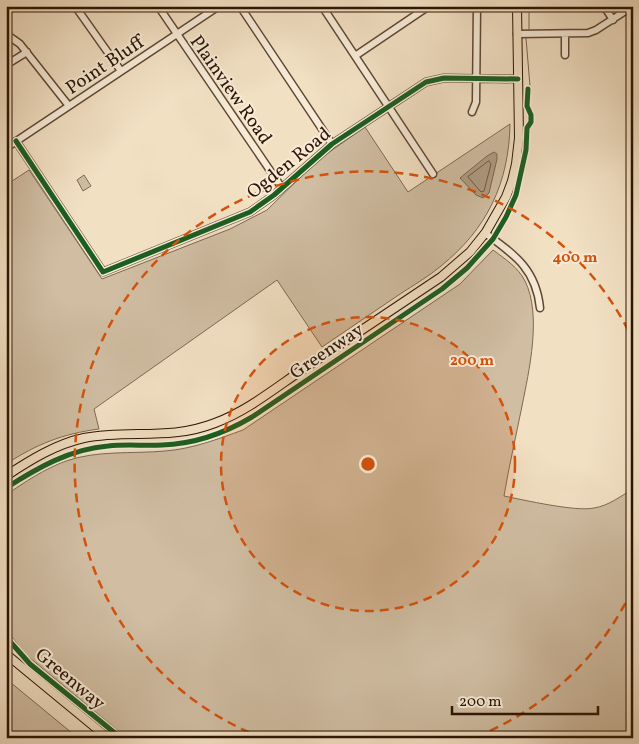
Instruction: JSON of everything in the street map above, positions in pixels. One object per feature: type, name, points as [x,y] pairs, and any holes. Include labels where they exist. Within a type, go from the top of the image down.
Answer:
[{"type":"main road","points":[[6,476],[63,444],[84,438],[174,434],[194,430],[236,414],[441,278],[470,252],[485,233],[506,197],[516,164],[519,138],[517,6]]},
{"type":"main road","points":[[6,654],[108,738]]},
{"type":"street","points":[[76,6],[121,71]]},
{"type":"street","name":"Plainview Road","points":[[158,6],[282,188]]},
{"type":"street","name":"Point Bluff","points":[[6,148],[219,6]]},
{"type":"street","points":[[240,6],[332,144]]},
{"type":"street","points":[[355,56],[430,6]]},
{"type":"street","points":[[472,112],[476,102],[477,6]]},
{"type":"street","points":[[604,6],[613,20]]},
{"type":"street","points":[[517,34],[588,33],[613,20],[633,6]]},
{"type":"street","points":[[323,7],[433,174]]},
{"type":"street","points":[[6,34],[20,44],[69,106]]},
{"type":"street","points":[[565,55],[566,34]]},
{"type":"street","points":[[6,65],[27,52]]},
{"type":"street","name":"Ogden Road","points":[[16,141],[103,272],[239,218],[262,206],[332,144],[418,86],[433,80],[518,79]]},
{"type":"street","points":[[485,233],[510,251],[528,270],[533,277],[538,292],[540,308]]},
{"type":"shaded area","points":[[510,124],[509,146],[500,185],[483,220],[457,252],[426,277],[322,347],[277,280],[94,409],[99,429],[50,441],[6,464],[6,185],[29,170],[102,279],[230,229],[267,210],[318,160],[365,127],[408,192]]},
{"type":"shaded area","points":[[84,175],[91,186],[83,191],[77,180]]},
{"type":"shaded area","points":[[493,250],[511,264],[522,276],[530,295],[533,310],[531,360],[504,496],[550,505],[586,509],[604,505],[633,489],[633,738],[127,738],[25,654],[6,629],[6,495],[50,468],[66,461],[90,455],[175,450],[205,443],[243,430],[460,284]]},
{"type":"shaded area","points":[[6,678],[10,682],[78,738],[6,738]]},
{"type":"water","points":[[494,152],[497,154],[497,159],[489,193],[483,198],[476,195],[460,178]]},
{"type":"waterway","points":[[529,6],[529,29]]},
{"type":"waterway","points":[[526,38],[530,86]]},
{"type":"cycle path","points":[[16,141],[103,272],[250,212],[274,195],[332,144],[426,82],[444,78],[518,79]]},
{"type":"cycle path","name":"Greenway","points":[[6,488],[30,473],[67,455],[80,451],[115,445],[174,444],[209,437],[231,428],[252,417],[442,289],[467,268],[493,239],[516,195],[526,150],[527,128],[531,122],[531,115],[527,106],[528,89]]},
{"type":"cycle path","name":"Greenway","points":[[6,637],[30,664],[121,738]]}]
